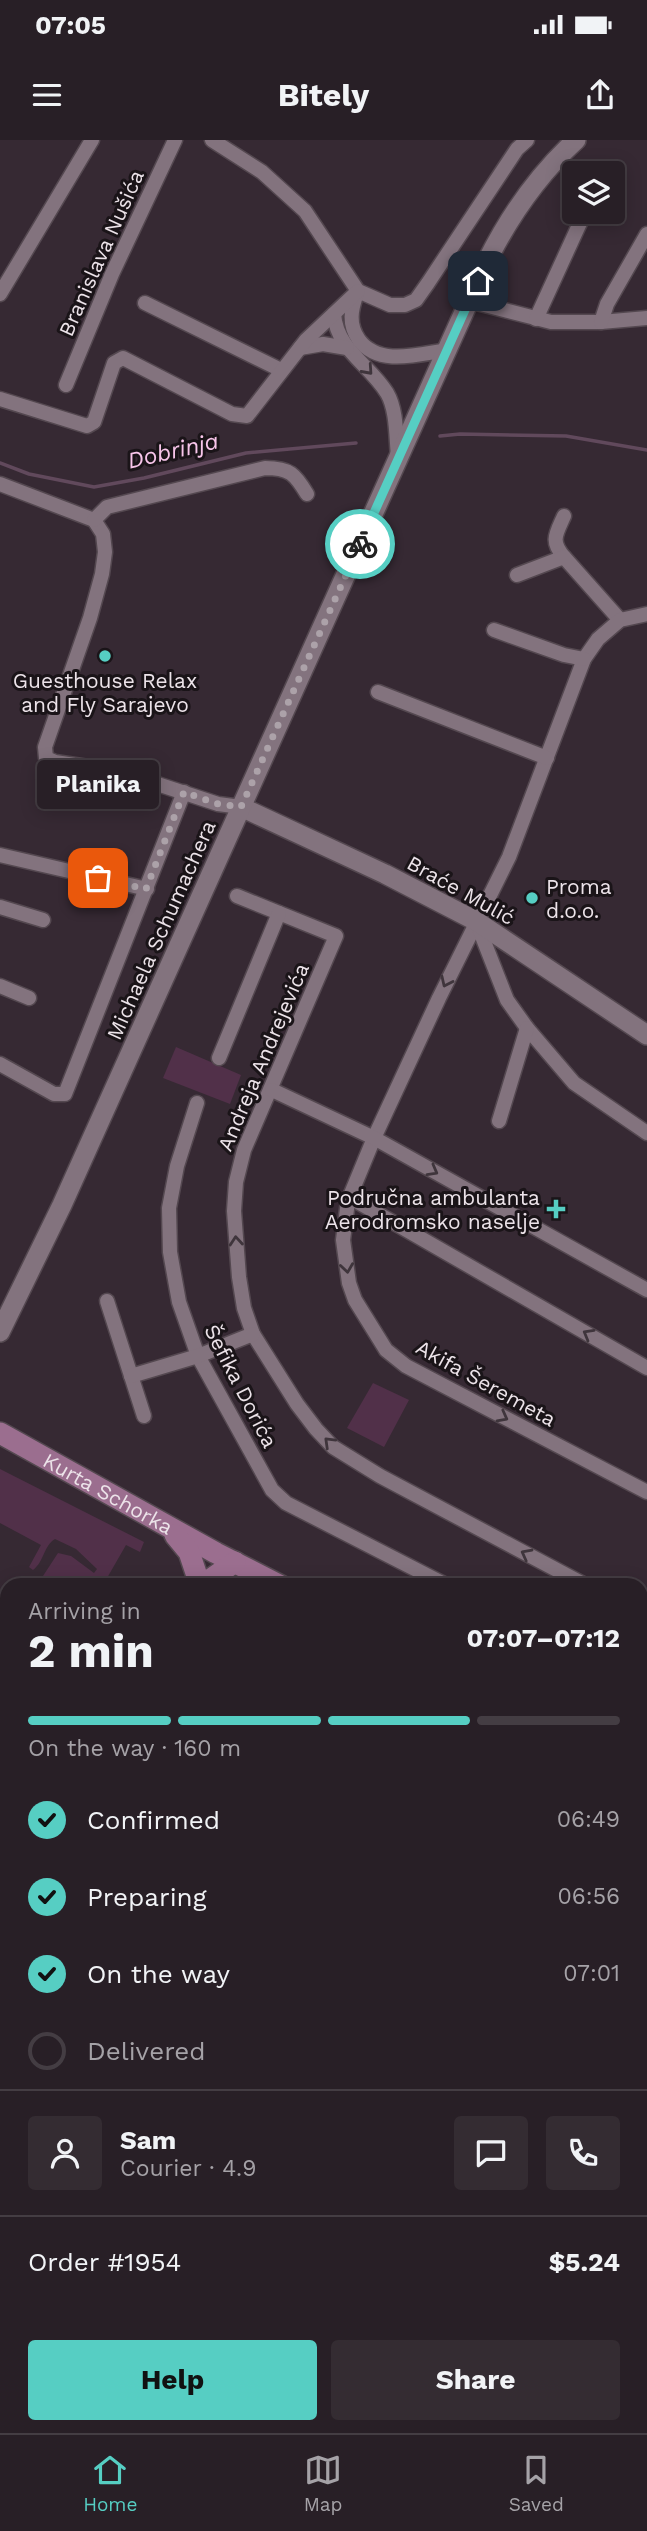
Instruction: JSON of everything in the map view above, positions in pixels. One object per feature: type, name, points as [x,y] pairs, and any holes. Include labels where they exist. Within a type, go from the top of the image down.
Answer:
[{"type":"main road","name":"Michaela Schumachera","points":[[0,1332],[66,1194],[505,228],[529,194],[576,140]]},
{"type":"main road","name":"Braće Mulić","points":[[241,807],[385,874],[476,921],[647,1035]]},
{"type":"main road","name":"Kurta Schorka","points":[[0,1433],[265,1578]]},
{"type":"main road","points":[[167,1525],[189,1552],[199,1578]]},
{"type":"main road","points":[[205,1578],[226,1558]]},
{"type":"street","points":[[0,294],[92,140]]},
{"type":"street","name":"Branislava Nušića","points":[[66,385],[112,275],[174,140]]},
{"type":"street","points":[[212,140],[233,146],[305,211],[358,291],[390,305],[405,305],[416,300],[517,149],[527,140]]},
{"type":"street","points":[[536,319],[579,224]]},
{"type":"street","points":[[601,322],[607,304],[647,234]]},
{"type":"street","points":[[0,399],[87,426],[94,422],[114,363],[123,358],[232,414],[247,416],[300,348],[358,291]]},
{"type":"street","points":[[354,333],[350,317],[358,291]]},
{"type":"street","points":[[470,301],[551,322],[647,318]]},
{"type":"street","points":[[145,303],[281,370]]},
{"type":"street","points":[[334,314],[373,353],[386,356],[448,350]]},
{"type":"street","points":[[334,314],[336,332],[381,385],[392,404],[398,460]]},
{"type":"street","points":[[300,348],[323,344],[347,348]]},
{"type":"street","points":[[94,520],[107,507],[265,468],[282,468],[298,479],[307,494]]},
{"type":"street","points":[[0,484],[94,520],[103,534],[105,552],[102,574],[90,618],[45,747],[46,758],[55,762],[121,772],[218,804],[241,807]]},
{"type":"street","points":[[564,516],[555,542],[564,557],[620,620],[647,614]]},
{"type":"street","points":[[517,575],[564,557]]},
{"type":"street","name":"Akifa Šeremeta","points":[[620,620],[598,639],[584,659],[509,857],[374,1138],[349,1199],[343,1240],[349,1283],[365,1320],[386,1350],[407,1366],[647,1492]]},
{"type":"street","points":[[494,630],[564,656],[584,659]]},
{"type":"street","points":[[378,692],[547,758]]},
{"type":"street","points":[[0,1064],[54,1094],[65,1094],[184,792]]},
{"type":"street","points":[[0,855],[146,889]]},
{"type":"street","name":"Andreja Andrejevića","points":[[237,896],[336,936],[244,1150],[236,1182],[234,1226],[239,1277],[244,1308],[253,1334],[297,1404],[333,1447],[380,1476],[572,1578]]},
{"type":"street","points":[[0,907],[43,920]]},
{"type":"street","points":[[219,1058],[279,913]]},
{"type":"street","points":[[476,921],[507,1000],[527,1028],[574,1083],[647,1133]]},
{"type":"street","points":[[0,986],[29,998]]},
{"type":"street","points":[[499,1121],[527,1028]]},
{"type":"street","points":[[272,1090],[374,1138],[647,1290]]},
{"type":"street","name":"Šefika Dorića","points":[[197,1103],[177,1166],[168,1229],[179,1302],[198,1356],[272,1490],[286,1503],[432,1578]]},
{"type":"street","points":[[349,1199],[647,1368]]},
{"type":"street","points":[[107,1301],[144,1416]]},
{"type":"street","points":[[131,1376],[198,1356],[253,1334]]},
{"type":"shaded area","points":[[176,1047],[241,1075],[230,1104],[163,1078]]},
{"type":"shaded area","points":[[373,1383],[409,1400],[384,1447],[347,1428]]},
{"type":"shaded area","points":[[0,1469],[144,1542],[140,1552],[126,1545],[107,1578],[43,1578],[58,1553],[71,1556],[94,1573],[97,1569],[76,1549],[55,1539],[48,1545],[40,1563],[33,1570],[29,1567],[41,1545],[0,1523]]},
{"type":"waterway","name":"Dobrinja","points":[[440,436],[566,436],[647,450]]},
{"type":"waterway","name":"Dobrinja","points":[[0,463],[29,474],[94,487],[144,478],[246,453],[356,443]]},
{"type":"way so far","points":[[98,878],[146,889],[184,792],[218,804],[241,807],[360,544]]},
{"type":"place","name":"Guesthouse Relax and Fly Sarajevo","points":[[105,656]]},
{"type":"place","name":"Planika","points":[[98,878]]},
{"type":"place","name":"Proma d.o.o.","points":[[532,898]]},
{"type":"place","name":"Područna ambulanta Aerodromsko naselje","points":[[556,1209]]},
{"type":"route","points":[[360,544],[478,281]]}]
